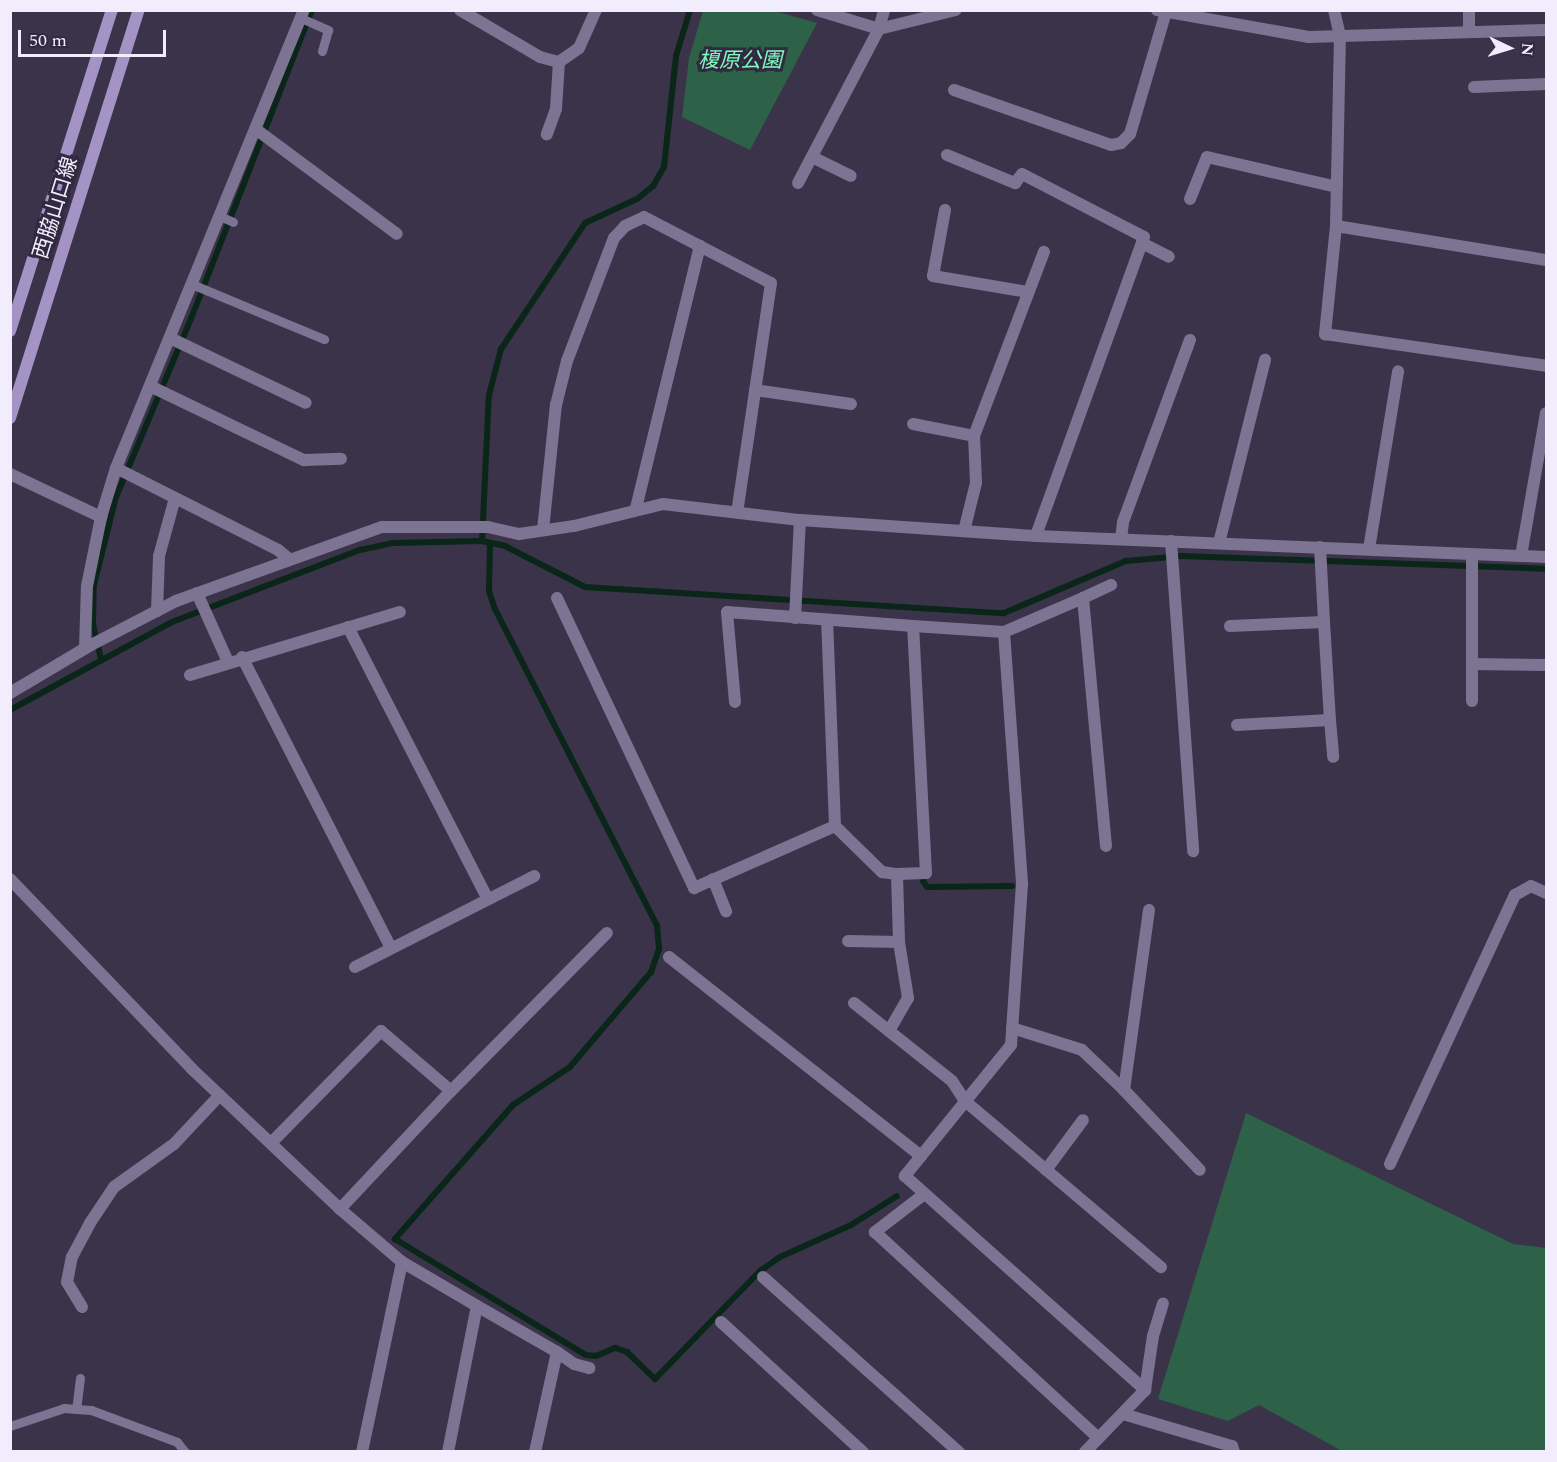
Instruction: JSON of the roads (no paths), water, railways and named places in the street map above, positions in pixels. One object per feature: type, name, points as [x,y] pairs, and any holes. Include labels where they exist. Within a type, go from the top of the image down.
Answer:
[{"type":"street","name":"西脇山口線","points":[[10,331],[112,10]]},
{"type":"street","name":"西脇山口線","points":[[10,418],[139,10]]},
{"type":"street","points":[[460,10],[540,57],[559,62],[579,48],[596,10]]},
{"type":"street","points":[[817,10],[879,29],[950,11]]},
{"type":"street","points":[[798,183],[879,29],[884,10]]},
{"type":"street","points":[[1334,10],[1340,35],[1336,226],[1325,334],[1546,366]]},
{"type":"street","points":[[1469,10],[1469,31]]},
{"type":"street","points":[[954,90],[1111,145],[1121,143],[1130,134],[1162,11],[1309,37],[1546,30]]},
{"type":"street","points":[[92,644],[87,586],[101,517],[201,288],[307,18]]},
{"type":"street","points":[[547,134],[556,109],[559,62]]},
{"type":"street","points":[[1474,87],[1546,84]]},
{"type":"street","points":[[263,134],[397,234]]},
{"type":"street","points":[[946,155],[1015,183],[1022,174],[1143,237],[1036,536]]},
{"type":"street","points":[[812,157],[851,176]]},
{"type":"street","points":[[1190,200],[1207,157],[1336,187]]},
{"type":"street","points":[[945,210],[933,276],[1028,292]]},
{"type":"street","points":[[543,530],[556,405],[567,361],[614,238],[625,226],[644,217],[771,283],[737,512]]},
{"type":"street","points":[[1336,226],[1546,260]]},
{"type":"street","points":[[1142,243],[1169,257]]},
{"type":"street","points":[[636,508],[700,246]]},
{"type":"street","points":[[964,531],[976,483],[974,436],[1044,252]]},
{"type":"street","points":[[1121,538],[1123,522],[1190,340]]},
{"type":"street","points":[[178,342],[306,403]]},
{"type":"street","points":[[1219,543],[1265,360]]},
{"type":"street","points":[[1368,549],[1398,371]]},
{"type":"street","points":[[158,390],[304,460],[341,459]]},
{"type":"street","points":[[755,390],[851,404]]},
{"type":"street","points":[[1521,556],[1546,413]]},
{"type":"street","points":[[913,424],[974,436]]},
{"type":"street","points":[[122,472],[279,550],[288,558]]},
{"type":"street","points":[[10,474],[101,517]]},
{"type":"street","points":[[157,610],[159,556],[175,498]]},
{"type":"street","points":[[10,693],[92,644],[157,610],[288,558],[382,527],[482,527],[519,534],[574,526],[636,508],[663,504],[800,520],[1036,536],[1546,557]]},
{"type":"street","points":[[795,618],[800,520]]},
{"type":"street","points":[[1171,541],[1193,851]]},
{"type":"street","points":[[1320,547],[1333,758]]},
{"type":"street","points":[[1472,701],[1473,555]]},
{"type":"street","points":[[735,702],[727,612],[1004,632],[1111,585]]},
{"type":"street","points":[[197,593],[228,662]]},
{"type":"street","points":[[557,598],[693,888],[835,826]]},
{"type":"street","points":[[1083,598],[1106,846]]},
{"type":"street","points":[[190,675],[242,657],[400,612]]},
{"type":"street","points":[[827,620],[835,826],[882,872],[897,874],[927,873],[913,626]]},
{"type":"street","points":[[1230,626],[1324,622]]},
{"type":"street","points":[[348,627],[488,899]]},
{"type":"street","points":[[1004,632],[1022,884],[1011,1045],[905,1176],[923,1195],[1145,1390]]},
{"type":"street","points":[[242,657],[391,948]]},
{"type":"street","points":[[1472,664],[1546,665]]},
{"type":"street","points":[[1237,725],[1330,720]]},
{"type":"street","points":[[889,1031],[908,998],[899,942],[897,874]]},
{"type":"street","points":[[355,968],[534,876]]},
{"type":"street","points":[[10,879],[220,1095],[340,1209],[402,1262],[574,1364],[589,1368]]},
{"type":"street","points":[[713,879],[726,911]]},
{"type":"street","points":[[1390,1164],[1515,895],[1530,886],[1546,893]]},
{"type":"street","points":[[1124,1090],[1149,910]]},
{"type":"street","points":[[340,1209],[451,1090],[607,933]]},
{"type":"street","points":[[848,941],[899,942]]},
{"type":"street","points":[[669,957],[921,1156]]},
{"type":"street","points":[[854,1003],[952,1081],[965,1101],[1161,1267]]},
{"type":"street","points":[[1012,1028],[1082,1050],[1124,1090],[1200,1170]]},
{"type":"street","points":[[271,1143],[381,1031],[451,1090]]},
{"type":"street","points":[[82,1307],[67,1282],[72,1257],[90,1223],[114,1187],[174,1144],[220,1095]]},
{"type":"street","points":[[1046,1170],[1083,1120]]},
{"type":"street","points":[[923,1195],[875,1232],[1098,1438]]},
{"type":"street","points":[[362,1452],[402,1262]]},
{"type":"street","points":[[763,1277],[959,1452]]},
{"type":"street","points":[[1085,1452],[1145,1390],[1153,1336],[1163,1304]]},
{"type":"street","points":[[448,1452],[477,1306]]},
{"type":"street","points":[[721,1322],[863,1452]]},
{"type":"street","points":[[535,1452],[557,1352]]},
{"type":"street","points":[[1123,1414],[1232,1446],[1234,1452]]},
{"type":"lane","points":[[307,18],[328,30],[322,51]]},
{"type":"lane","points":[[201,288],[324,339]]},
{"type":"lane","points":[[76,1409],[80,1378]]},
{"type":"lane","points":[[10,1426],[64,1408],[91,1410],[177,1442],[185,1452]]},
{"type":"waterway","points":[[101,659],[93,624],[94,585],[116,497],[192,316],[312,10]]},
{"type":"waterway","points":[[482,541],[489,395],[501,349],[585,223],[637,199],[653,186],[664,167],[676,56],[690,10]]},
{"type":"waterway","points":[[10,710],[172,622],[360,550],[392,543],[482,541],[505,546],[585,587],[1004,613],[1126,561],[1182,556],[1546,569]]},
{"type":"waterway","points":[[490,543],[489,591],[495,609],[657,926],[659,949],[651,972],[570,1067],[513,1105],[395,1239],[586,1355],[596,1356],[615,1348],[627,1352],[655,1379],[760,1271],[780,1257],[851,1225],[897,1196]]},
{"type":"waterway","points":[[923,881],[927,887],[1012,886]]},
{"type":"park label","name":"榎原公園","points":[[740,61]]}]
